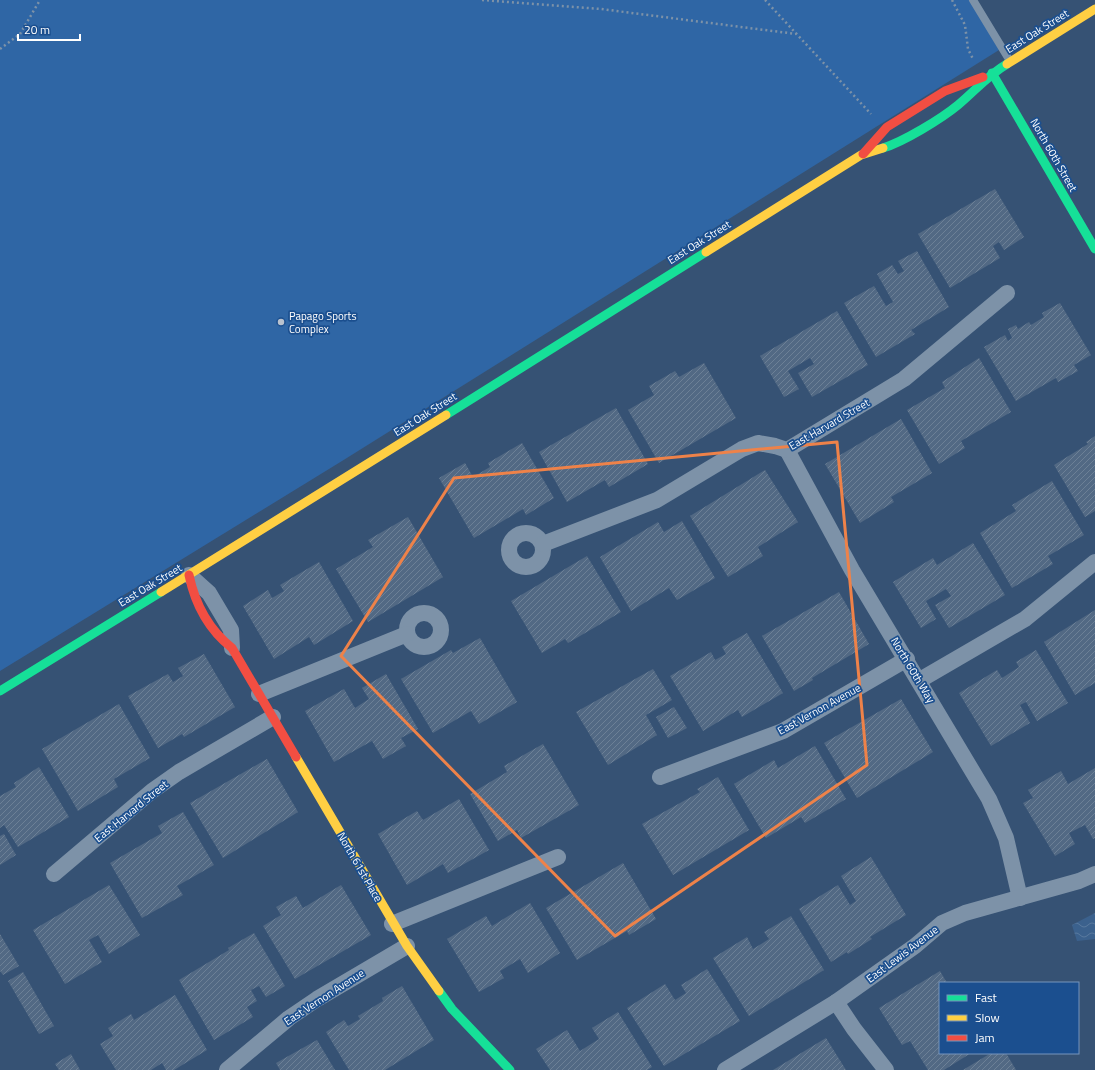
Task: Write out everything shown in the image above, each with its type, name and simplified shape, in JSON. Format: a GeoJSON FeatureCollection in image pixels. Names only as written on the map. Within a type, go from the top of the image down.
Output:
{"type":"FeatureCollection","features":[{"type":"Feature","properties":{"kind":"street","name":"East Oak Street"},"geometry":{"type":"LineString","coordinates":[[861,155],[887,127],[945,91],[992,73],[1095,9]]}},
{"type":"Feature","properties":{"kind":"street","name":"East Oak Street"},"geometry":{"type":"LineString","coordinates":[[0,691],[189,576],[861,155],[896,144],[957,106],[992,73]]}},
{"type":"Feature","properties":{"kind":"street","name":"North 60th Street"},"geometry":{"type":"LineString","coordinates":[[992,73],[1095,249]]}},
{"type":"Feature","properties":{"kind":"street","name":"East Harvard Street"},"geometry":{"type":"LineString","coordinates":[[543,544],[657,500],[742,449],[758,443],[787,450],[899,382],[1007,293]]}},
{"type":"Feature","properties":{"kind":"street","name":"North 60th Way"},"geometry":{"type":"LineString","coordinates":[[787,450],[852,570],[920,680],[990,799],[1006,838],[1020,898]]}},
{"type":"Feature","properties":{"kind":"street"},"geometry":{"type":"LineString","coordinates":[[920,680],[1025,619],[1095,562]]}},
{"type":"Feature","properties":{"kind":"street","name":"North 61st Place"},"geometry":{"type":"LineString","coordinates":[[189,576],[209,593],[231,630],[232,648],[392,924],[452,1009],[510,1070]]}},
{"type":"Feature","properties":{"kind":"street"},"geometry":{"type":"LineString","coordinates":[[259,694],[406,634]]}},
{"type":"Feature","properties":{"kind":"street","name":"East Vernon Avenue"},"geometry":{"type":"LineString","coordinates":[[660,777],[783,731],[906,659]]}},
{"type":"Feature","properties":{"kind":"street","name":"East Harvard Street"},"geometry":{"type":"LineString","coordinates":[[54,874],[152,791],[180,772],[273,717]]}},
{"type":"Feature","properties":{"kind":"street"},"geometry":{"type":"LineString","coordinates":[[392,924],[558,857]]}},
{"type":"Feature","properties":{"kind":"street","name":"East Lewis Avenue"},"geometry":{"type":"LineString","coordinates":[[725,1070],[836,1002],[915,946],[942,923],[965,913],[1079,881],[1095,874]]}},
{"type":"Feature","properties":{"kind":"street","name":"East Vernon Avenue"},"geometry":{"type":"LineString","coordinates":[[227,1070],[288,1018],[316,999],[407,946]]}},
{"type":"Feature","properties":{"kind":"street"},"geometry":{"type":"LineString","coordinates":[[836,1002],[854,1029],[886,1070]]}},
{"type":"Feature","properties":{"kind":"lane"},"geometry":{"type":"LineString","coordinates":[[973,0],[1010,62]]}},
{"type":"Feature","properties":{"kind":"path"},"geometry":{"type":"LineString","coordinates":[[0,49],[20,34],[40,0]]}},
{"type":"Feature","properties":{"kind":"path"},"geometry":{"type":"LineString","coordinates":[[482,0],[601,9],[796,34]]}},
{"type":"Feature","properties":{"kind":"path"},"geometry":{"type":"LineString","coordinates":[[765,0],[874,117],[887,127]]}},
{"type":"Feature","properties":{"kind":"path"},"geometry":{"type":"LineString","coordinates":[[952,0],[965,25],[968,49],[975,62],[992,73]]}},
{"type":"Feature","properties":{"kind":"highlighted area"},"geometry":{"type":"Polygon","coordinates":[[[837,442],[867,765],[615,936],[341,656],[454,478],[837,442]]]}},
{"type":"Feature","properties":{"kind":"shaded area","name":"Papago Sports Complex"},"geometry":{"type":"Polygon","coordinates":[[[0,0],[970,0],[999,50],[342,461],[0,671],[0,0]]]}},
{"type":"Feature","properties":{"kind":"water"},"geometry":{"type":"Polygon","coordinates":[[[1095,913],[1095,939],[1077,941],[1072,925],[1095,913]]]}},
{"type":"Feature","properties":{"kind":"building"},"geometry":{"type":"Polygon","coordinates":[[[995,189],[1024,237],[1004,250],[999,242],[993,246],[1000,258],[950,288],[918,234],[995,189]]]}},
{"type":"Feature","properties":{"kind":"building"},"geometry":{"type":"Polygon","coordinates":[[[917,251],[949,307],[911,330],[915,334],[876,357],[844,303],[874,286],[886,306],[893,302],[877,274],[892,265],[898,274],[904,271],[898,261],[917,251]]]}},
{"type":"Feature","properties":{"kind":"building"},"geometry":{"type":"Polygon","coordinates":[[[1060,303],[1091,355],[1074,365],[1078,371],[1058,382],[1056,378],[1016,401],[984,347],[1005,335],[1008,341],[1012,338],[1008,329],[1016,325],[1018,329],[1029,322],[1031,325],[1044,317],[1042,313],[1060,303]]]}},
{"type":"Feature","properties":{"kind":"building"},"geometry":{"type":"Polygon","coordinates":[[[837,311],[868,365],[812,397],[798,373],[814,364],[810,358],[788,371],[799,389],[784,397],[760,356],[837,311]]]}},
{"type":"Feature","properties":{"kind":"building"},"geometry":{"type":"Polygon","coordinates":[[[979,358],[1011,412],[961,441],[965,448],[939,464],[907,410],[945,388],[942,382],[979,358]]]}},
{"type":"Feature","properties":{"kind":"building"},"geometry":{"type":"Polygon","coordinates":[[[704,363],[736,418],[659,463],[628,410],[654,395],[649,386],[675,371],[679,377],[704,363]]]}},
{"type":"Feature","properties":{"kind":"building"},"geometry":{"type":"Polygon","coordinates":[[[616,408],[648,464],[609,487],[605,480],[567,502],[539,452],[616,408]]]}},
{"type":"Feature","properties":{"kind":"building"},"geometry":{"type":"Polygon","coordinates":[[[901,419],[932,473],[891,497],[894,502],[860,523],[825,464],[901,419]]]}},
{"type":"Feature","properties":{"kind":"building"},"geometry":{"type":"Polygon","coordinates":[[[1095,436],[1095,511],[1085,517],[1054,465],[1088,444],[1086,442],[1095,436]]]}},
{"type":"Feature","properties":{"kind":"building"},"geometry":{"type":"Polygon","coordinates":[[[522,443],[554,498],[526,515],[523,509],[474,538],[439,478],[465,463],[473,477],[490,467],[488,463],[522,443]]]}},
{"type":"Feature","properties":{"kind":"building"},"geometry":{"type":"Polygon","coordinates":[[[765,470],[798,522],[758,547],[763,556],[728,577],[690,516],[765,470]]]}},
{"type":"Feature","properties":{"kind":"building"},"geometry":{"type":"Polygon","coordinates":[[[1052,481],[1084,535],[1048,556],[1053,564],[1012,588],[980,533],[1016,511],[1012,505],[1052,481]]]}},
{"type":"Feature","properties":{"kind":"building"},"geometry":{"type":"Polygon","coordinates":[[[408,517],[443,577],[368,622],[336,569],[373,547],[368,540],[408,517]]]}},
{"type":"Feature","properties":{"kind":"building"},"geometry":{"type":"Polygon","coordinates":[[[682,521],[715,578],[677,600],[669,588],[631,611],[600,557],[658,522],[664,532],[682,521]]]}},
{"type":"Feature","properties":{"kind":"building"},"geometry":{"type":"Polygon","coordinates":[[[973,543],[1005,595],[949,628],[935,605],[951,596],[946,589],[926,601],[936,619],[921,628],[893,582],[933,558],[937,565],[973,543]]]}},
{"type":"Feature","properties":{"kind":"building"},"geometry":{"type":"Polygon","coordinates":[[[587,556],[621,612],[568,643],[565,639],[542,653],[511,601],[587,556]]]}},
{"type":"Feature","properties":{"kind":"building"},"geometry":{"type":"Polygon","coordinates":[[[319,562],[353,621],[314,645],[309,637],[274,659],[243,606],[268,590],[272,598],[284,591],[280,585],[319,562]]]}},
{"type":"Feature","properties":{"kind":"building"},"geometry":{"type":"Polygon","coordinates":[[[839,592],[869,644],[812,678],[813,680],[794,691],[762,636],[839,592]]]}},
{"type":"Feature","properties":{"kind":"building"},"geometry":{"type":"Polygon","coordinates":[[[1095,610],[1095,683],[1075,695],[1044,642],[1095,610]]]}},
{"type":"Feature","properties":{"kind":"building"},"geometry":{"type":"Polygon","coordinates":[[[747,633],[783,693],[742,717],[738,710],[703,731],[670,676],[711,652],[715,660],[726,654],[722,647],[747,633]]]}},
{"type":"Feature","properties":{"kind":"building"},"geometry":{"type":"Polygon","coordinates":[[[480,638],[517,702],[479,724],[471,711],[433,733],[401,679],[451,650],[453,653],[480,638]]]}},
{"type":"Feature","properties":{"kind":"building"},"geometry":{"type":"Polygon","coordinates":[[[1036,650],[1068,703],[1037,721],[1026,702],[1020,705],[1030,723],[991,746],[959,693],[997,670],[1002,678],[1019,667],[1016,662],[1036,650]]]}},
{"type":"Feature","properties":{"kind":"building"},"geometry":{"type":"Polygon","coordinates":[[[204,654],[235,707],[184,737],[182,734],[158,748],[128,696],[168,674],[173,682],[183,676],[178,668],[204,654]]]}},
{"type":"Feature","properties":{"kind":"building"},"geometry":{"type":"Polygon","coordinates":[[[653,669],[672,700],[646,715],[657,735],[608,765],[576,712],[653,669]]]}},
{"type":"Feature","properties":{"kind":"building"},"geometry":{"type":"Polygon","coordinates":[[[386,674],[418,729],[401,738],[406,746],[383,759],[372,741],[334,762],[305,711],[344,689],[355,708],[369,699],[362,688],[386,674]]]}},
{"type":"Feature","properties":{"kind":"building"},"geometry":{"type":"Polygon","coordinates":[[[901,699],[933,752],[857,798],[824,743],[901,699]]]}},
{"type":"Feature","properties":{"kind":"building"},"geometry":{"type":"Polygon","coordinates":[[[119,704],[150,758],[114,779],[118,787],[78,811],[42,749],[119,704]]]}},
{"type":"Feature","properties":{"kind":"building"},"geometry":{"type":"Polygon","coordinates":[[[674,707],[687,728],[668,738],[656,717],[674,707]]]}},
{"type":"Feature","properties":{"kind":"building"},"geometry":{"type":"Polygon","coordinates":[[[543,744],[579,805],[521,838],[517,830],[498,841],[470,794],[507,772],[504,766],[543,744]]]}},
{"type":"Feature","properties":{"kind":"building"},"geometry":{"type":"Polygon","coordinates":[[[815,746],[846,799],[805,823],[801,817],[766,838],[734,784],[774,760],[778,768],[815,746]]]}},
{"type":"Feature","properties":{"kind":"building"},"geometry":{"type":"Polygon","coordinates":[[[267,759],[298,812],[223,858],[190,803],[267,759]]]}},
{"type":"Feature","properties":{"kind":"building"},"geometry":{"type":"Polygon","coordinates":[[[39,767],[69,817],[18,847],[4,825],[0,828],[0,796],[16,787],[14,783],[39,767]]]}},
{"type":"Feature","properties":{"kind":"building"},"geometry":{"type":"Polygon","coordinates":[[[1095,768],[1095,838],[1093,839],[1085,825],[1069,833],[1075,844],[1055,856],[1023,803],[1033,798],[1028,790],[1061,771],[1068,784],[1095,768]]]}},
{"type":"Feature","properties":{"kind":"building"},"geometry":{"type":"Polygon","coordinates":[[[718,777],[749,830],[673,875],[642,824],[700,792],[697,789],[718,777]]]}},
{"type":"Feature","properties":{"kind":"building"},"geometry":{"type":"Polygon","coordinates":[[[459,799],[489,850],[448,873],[443,864],[407,885],[378,834],[417,811],[423,820],[459,799]]]}},
{"type":"Feature","properties":{"kind":"building"},"geometry":{"type":"Polygon","coordinates":[[[183,812],[214,865],[177,886],[183,895],[142,918],[110,863],[162,833],[158,826],[183,812]]]}},
{"type":"Feature","properties":{"kind":"building"},"geometry":{"type":"Polygon","coordinates":[[[4,834],[16,855],[0,865],[0,836],[4,834]]]}},
{"type":"Feature","properties":{"kind":"building"},"geometry":{"type":"Polygon","coordinates":[[[871,857],[906,915],[870,937],[872,939],[848,954],[847,952],[831,962],[799,909],[838,885],[850,905],[856,901],[841,876],[871,857]]]}},
{"type":"Feature","properties":{"kind":"building"},"geometry":{"type":"Polygon","coordinates":[[[623,863],[656,919],[629,935],[627,931],[577,960],[546,908],[623,863]]]}},
{"type":"Feature","properties":{"kind":"building"},"geometry":{"type":"Polygon","coordinates":[[[109,885],[140,935],[109,954],[98,935],[89,940],[102,962],[65,984],[33,930],[109,885]]]}},
{"type":"Feature","properties":{"kind":"building"},"geometry":{"type":"Polygon","coordinates":[[[341,885],[371,935],[295,979],[263,926],[281,915],[276,907],[296,896],[303,908],[341,885]]]}},
{"type":"Feature","properties":{"kind":"building"},"geometry":{"type":"Polygon","coordinates":[[[530,903],[560,953],[528,973],[520,959],[500,971],[504,978],[479,992],[447,939],[486,916],[492,926],[530,903]]]}},
{"type":"Feature","properties":{"kind":"building"},"geometry":{"type":"Polygon","coordinates":[[[791,916],[824,970],[749,1016],[713,958],[747,937],[753,949],[769,939],[764,932],[791,916]]]}},
{"type":"Feature","properties":{"kind":"building"},"geometry":{"type":"Polygon","coordinates":[[[254,933],[285,986],[266,997],[259,986],[251,990],[257,1001],[247,1007],[253,1017],[214,1040],[179,980],[254,933]]]}},
{"type":"Feature","properties":{"kind":"building"},"geometry":{"type":"Polygon","coordinates":[[[0,934],[19,966],[3,975],[0,971],[0,934]]]}},
{"type":"Feature","properties":{"kind":"building"},"geometry":{"type":"Polygon","coordinates":[[[707,969],[740,1021],[664,1066],[627,1008],[665,984],[675,1000],[686,993],[681,985],[707,969]]]}},
{"type":"Feature","properties":{"kind":"building"},"geometry":{"type":"Polygon","coordinates":[[[940,971],[946,982],[939,982],[939,1054],[969,1054],[944,1070],[928,1070],[910,1041],[902,1045],[879,1008],[940,971]]]}},
{"type":"Feature","properties":{"kind":"building"},"geometry":{"type":"Polygon","coordinates":[[[23,972],[54,1026],[39,1034],[8,981],[23,972]]]}},
{"type":"Feature","properties":{"kind":"building"},"geometry":{"type":"Polygon","coordinates":[[[402,986],[434,1040],[385,1070],[349,1070],[326,1032],[344,1020],[348,1026],[360,1019],[358,1016],[383,1001],[382,998],[402,986]]]}},
{"type":"Feature","properties":{"kind":"building"},"geometry":{"type":"Polygon","coordinates":[[[175,995],[207,1050],[174,1070],[166,1070],[162,1063],[151,1070],[116,1070],[100,1044],[113,1036],[108,1028],[131,1014],[134,1020],[175,995]]]}},
{"type":"Feature","properties":{"kind":"building"},"geometry":{"type":"Polygon","coordinates":[[[618,1012],[652,1067],[647,1070],[550,1070],[536,1049],[567,1030],[580,1051],[599,1039],[592,1028],[618,1012]]]}},
{"type":"Feature","properties":{"kind":"building"},"geometry":{"type":"Polygon","coordinates":[[[826,1038],[846,1070],[773,1070],[826,1038]]]}},
{"type":"Feature","properties":{"kind":"building"},"geometry":{"type":"Polygon","coordinates":[[[317,1040],[335,1070],[280,1070],[276,1063],[317,1040]]]}},
{"type":"Feature","properties":{"kind":"building"},"geometry":{"type":"Polygon","coordinates":[[[71,1054],[80,1070],[59,1070],[55,1064],[71,1054]]]}},
{"type":"Feature","properties":{"kind":"building"},"geometry":{"type":"Polygon","coordinates":[[[989,1054],[1007,1054],[1016,1070],[963,1070],[989,1054]]]}},
{"type":"Feature","properties":{"kind":"traffic: fast"},"geometry":{"type":"LineString","coordinates":[[883,148],[922,130],[942,117],[994,73],[1007,64]]}},
{"type":"Feature","properties":{"kind":"traffic: fast"},"geometry":{"type":"LineString","coordinates":[[992,73],[1095,249]]}},
{"type":"Feature","properties":{"kind":"traffic: fast"},"geometry":{"type":"LineString","coordinates":[[446,415],[706,252]]}},
{"type":"Feature","properties":{"kind":"traffic: fast"},"geometry":{"type":"LineString","coordinates":[[0,691],[161,592]]}},
{"type":"Feature","properties":{"kind":"traffic: fast"},"geometry":{"type":"LineString","coordinates":[[439,991],[452,1009],[510,1070]]}},
{"type":"Feature","properties":{"kind":"traffic: slow"},"geometry":{"type":"LineString","coordinates":[[1007,64],[1095,9]]}},
{"type":"Feature","properties":{"kind":"traffic: slow"},"geometry":{"type":"LineString","coordinates":[[706,252],[861,155],[883,148]]}},
{"type":"Feature","properties":{"kind":"traffic: slow"},"geometry":{"type":"LineString","coordinates":[[161,592],[446,415]]}},
{"type":"Feature","properties":{"kind":"traffic: slow"},"geometry":{"type":"LineString","coordinates":[[296,757],[407,946],[439,991]]}},
{"type":"Feature","properties":{"kind":"traffic: jam"},"geometry":{"type":"LineString","coordinates":[[863,154],[887,127],[945,91],[983,77]]}},
{"type":"Feature","properties":{"kind":"traffic: jam"},"geometry":{"type":"LineString","coordinates":[[189,575],[199,606],[209,624],[232,648],[296,757]]}},
{"type":"Feature","properties":{"kind":"place","name":"Papago Sports Complex"},"geometry":{"type":"Point","coordinates":[281,322]}}]}
